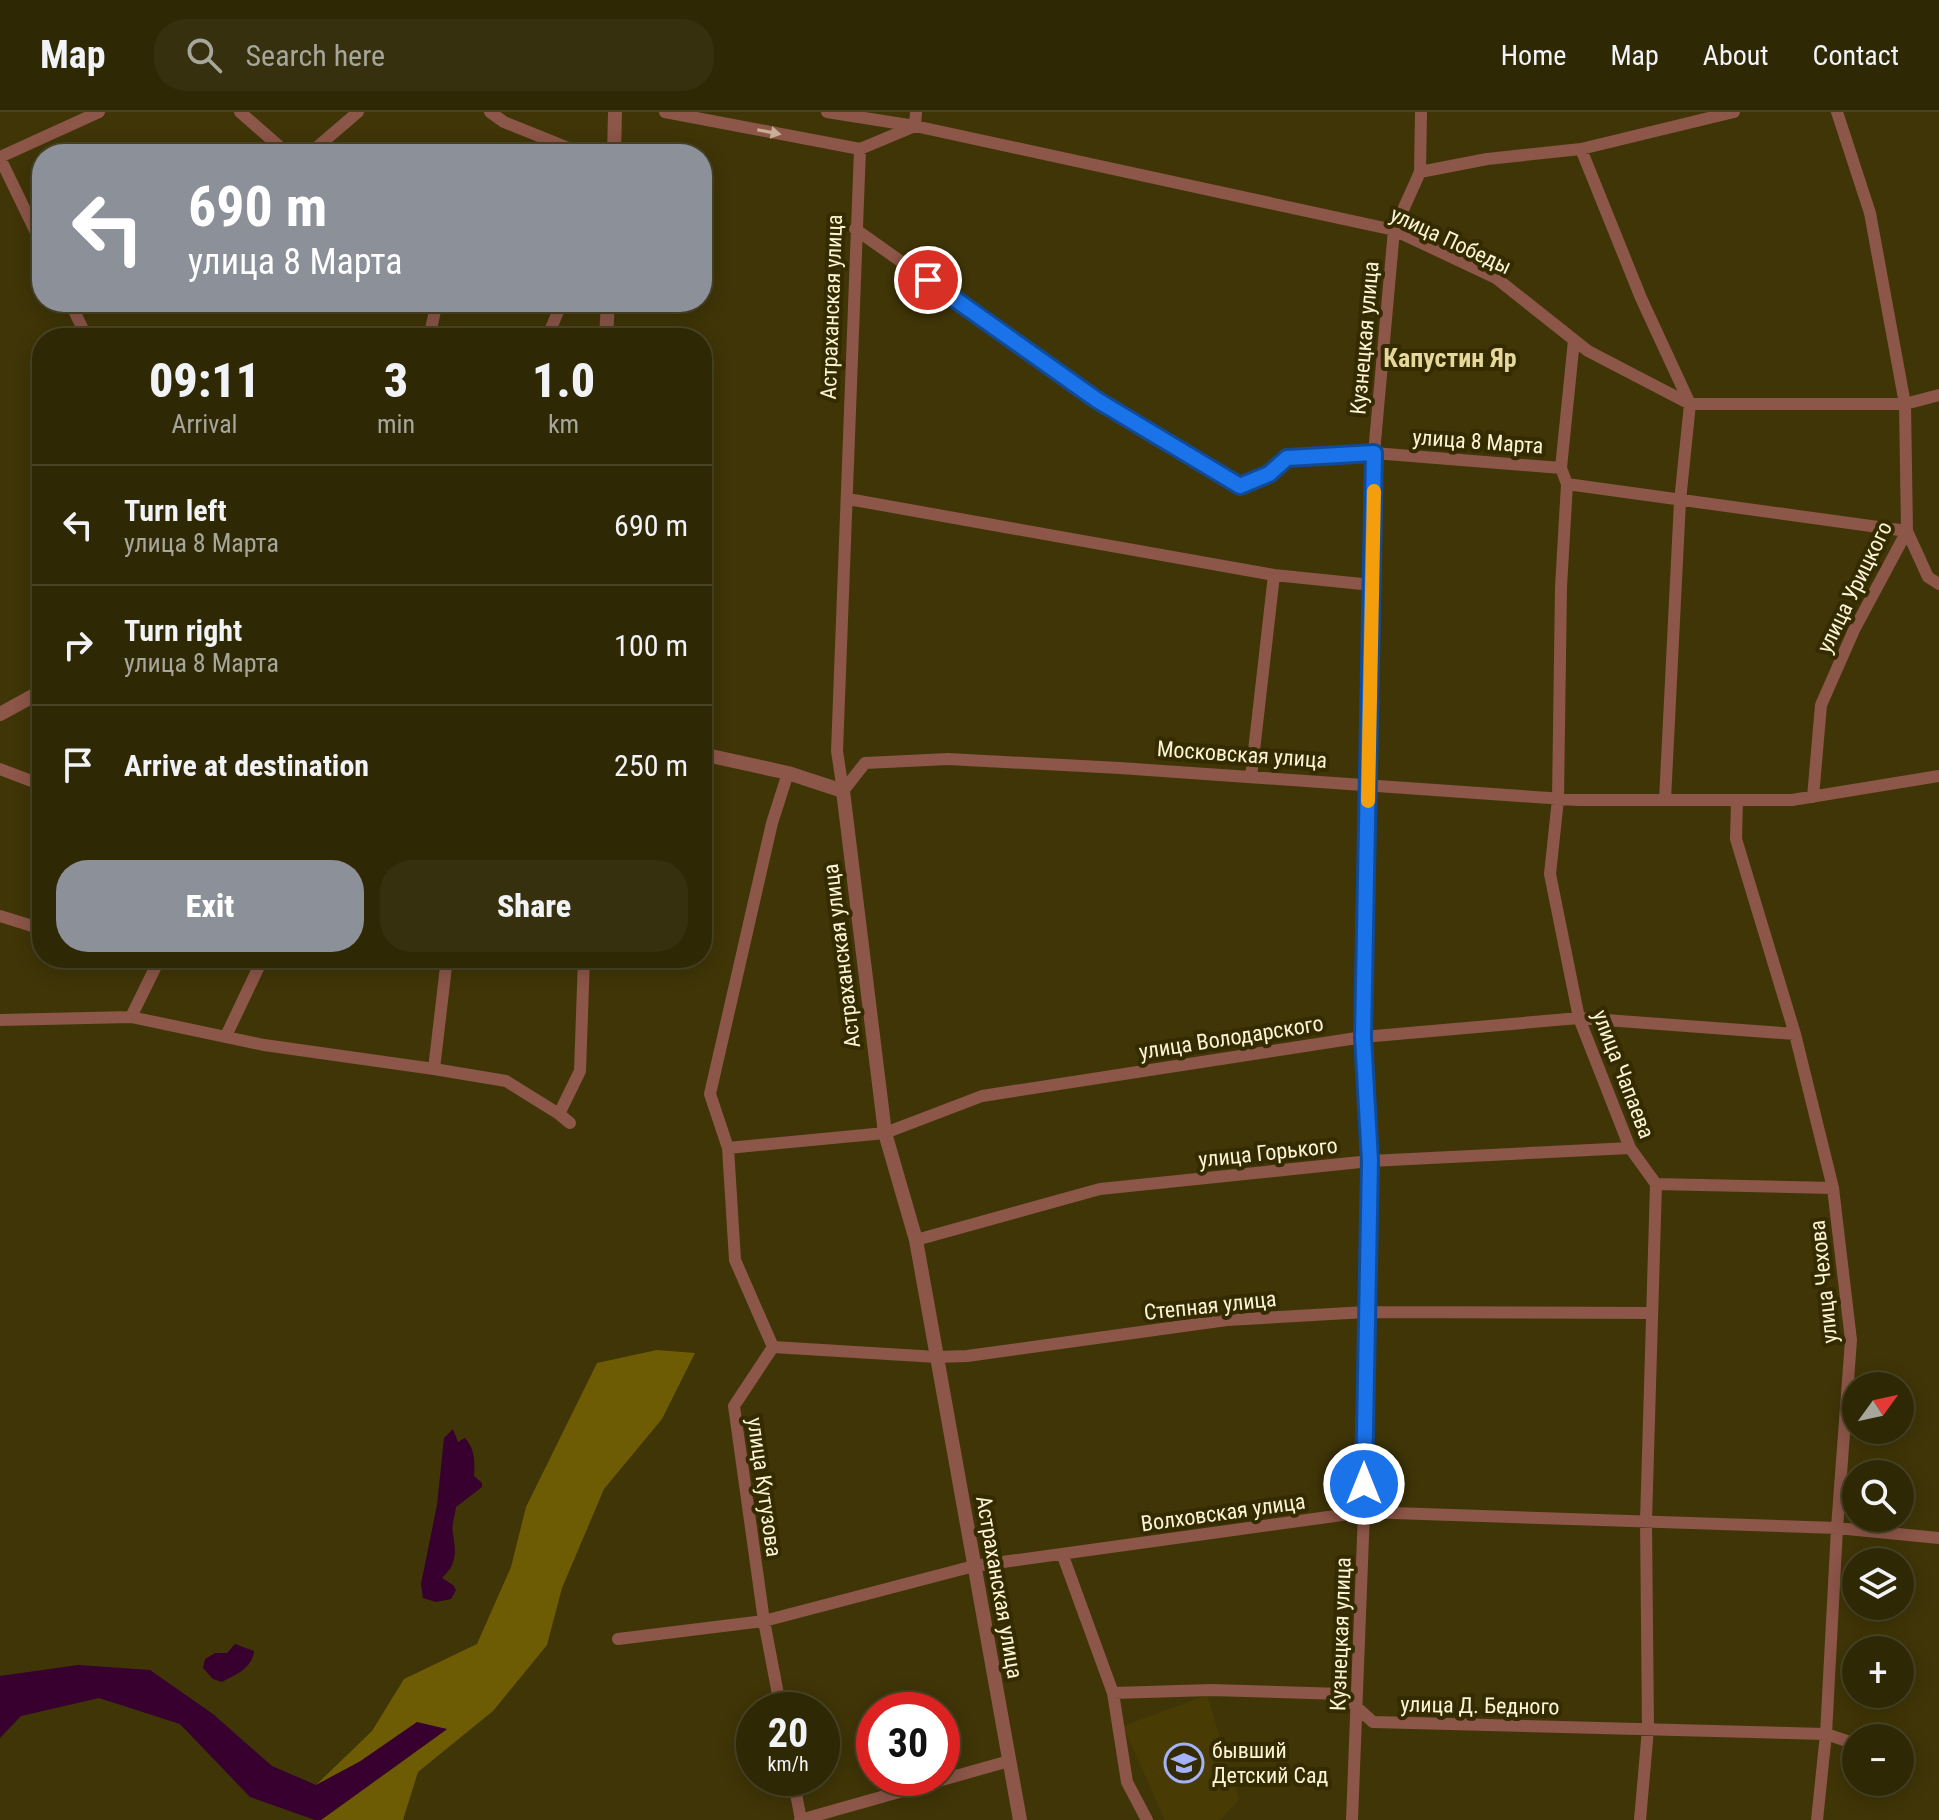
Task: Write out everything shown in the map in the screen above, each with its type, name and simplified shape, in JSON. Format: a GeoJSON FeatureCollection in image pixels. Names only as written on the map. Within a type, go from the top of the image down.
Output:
{"type":"FeatureCollection","features":[{"type":"Feature","properties":{"kind":"street"},"geometry":{"type":"LineString","coordinates":[[32,224],[0,157],[99,112]]}},
{"type":"Feature","properties":{"kind":"street"},"geometry":{"type":"LineString","coordinates":[[240,112],[277,144]]}},
{"type":"Feature","properties":{"kind":"street"},"geometry":{"type":"LineString","coordinates":[[321,144],[358,112]]}},
{"type":"Feature","properties":{"kind":"street"},"geometry":{"type":"LineString","coordinates":[[490,112],[504,122],[559,144]]}},
{"type":"Feature","properties":{"kind":"street"},"geometry":{"type":"LineString","coordinates":[[614,144],[615,112]]}},
{"type":"Feature","properties":{"kind":"street"},"geometry":{"type":"LineString","coordinates":[[665,112],[860,149],[915,126],[916,112]]}},
{"type":"Feature","properties":{"kind":"street","name":"улица Победы"},"geometry":{"type":"LineString","coordinates":[[827,112],[915,126],[1394,230],[1496,278],[1588,351],[1690,404],[1905,404],[1939,395]]}},
{"type":"Feature","properties":{"kind":"street","name":"Кузнецкая улица"},"geometry":{"type":"LineString","coordinates":[[1352,1820],[1364,1512],[1370,1161],[1363,1037],[1374,453],[1394,230],[1420,172],[1421,112]]}},
{"type":"Feature","properties":{"kind":"street"},"geometry":{"type":"LineString","coordinates":[[1420,172],[1487,159],[1581,149],[1734,112]]}},
{"type":"Feature","properties":{"kind":"street","name":"улица Урицкого"},"geometry":{"type":"LineString","coordinates":[[1813,797],[1821,705],[1854,630],[1907,531],[1905,404],[1870,213],[1837,112]]}},
{"type":"Feature","properties":{"kind":"street","name":"Астраханская улица"},"geometry":{"type":"LineString","coordinates":[[860,149],[837,751],[885,1133],[916,1240],[1020,1820]]}},
{"type":"Feature","properties":{"kind":"street"},"geometry":{"type":"LineString","coordinates":[[1581,149],[1641,298],[1690,404],[1680,501],[1665,800]]}},
{"type":"Feature","properties":{"kind":"street","name":"улица 8 Марта"},"geometry":{"type":"LineString","coordinates":[[855,229],[1097,400],[1240,486],[1269,474],[1287,458],[1374,453],[1561,468]]}},
{"type":"Feature","properties":{"kind":"street","name":"улица Чапаева"},"geometry":{"type":"LineString","coordinates":[[1574,340],[1561,468],[1567,484],[1561,587],[1558,799],[1550,874],[1579,1018],[1630,1148],[1656,1184]]}},
{"type":"Feature","properties":{"kind":"street"},"geometry":{"type":"LineString","coordinates":[[1567,484],[1907,531],[1928,577],[1939,584]]}},
{"type":"Feature","properties":{"kind":"street"},"geometry":{"type":"LineString","coordinates":[[848,499],[1274,575],[1372,585]]}},
{"type":"Feature","properties":{"kind":"street"},"geometry":{"type":"LineString","coordinates":[[1251,777],[1274,575]]}},
{"type":"Feature","properties":{"kind":"street"},"geometry":{"type":"LineString","coordinates":[[0,714],[32,696]]}},
{"type":"Feature","properties":{"kind":"street"},"geometry":{"type":"LineString","coordinates":[[712,756],[788,773],[843,791]]}},
{"type":"Feature","properties":{"kind":"street","name":"Московская улица"},"geometry":{"type":"LineString","coordinates":[[843,791],[865,763],[948,759],[1558,799],[1792,800],[1939,776]]}},
{"type":"Feature","properties":{"kind":"street"},"geometry":{"type":"LineString","coordinates":[[0,769],[32,781]]}},
{"type":"Feature","properties":{"kind":"street"},"geometry":{"type":"LineString","coordinates":[[773,1347],[735,1260],[728,1148],[710,1094],[772,823],[788,773]]}},
{"type":"Feature","properties":{"kind":"street","name":"улица Чехова"},"geometry":{"type":"LineString","coordinates":[[1737,800],[1736,839],[1795,1034],[1833,1188],[1851,1340],[1826,1734],[1817,1820]]}},
{"type":"Feature","properties":{"kind":"street"},"geometry":{"type":"LineString","coordinates":[[0,916],[32,926]]}},
{"type":"Feature","properties":{"kind":"street"},"geometry":{"type":"LineString","coordinates":[[131,1017],[155,968]]}},
{"type":"Feature","properties":{"kind":"street"},"geometry":{"type":"LineString","coordinates":[[226,1036],[258,968]]}},
{"type":"Feature","properties":{"kind":"street"},"geometry":{"type":"LineString","coordinates":[[434,1069],[446,968]]}},
{"type":"Feature","properties":{"kind":"street"},"geometry":{"type":"LineString","coordinates":[[559,1114],[580,1071],[584,968]]}},
{"type":"Feature","properties":{"kind":"street"},"geometry":{"type":"LineString","coordinates":[[0,1020],[131,1017],[264,1045],[506,1081],[570,1123]]}},
{"type":"Feature","properties":{"kind":"street","name":"улица Володарского"},"geometry":{"type":"LineString","coordinates":[[728,1148],[885,1133],[982,1096],[1363,1037],[1579,1018],[1795,1034]]}},
{"type":"Feature","properties":{"kind":"street","name":"улица Горького"},"geometry":{"type":"LineString","coordinates":[[916,1240],[1100,1189],[1370,1161],[1630,1148]]}},
{"type":"Feature","properties":{"kind":"street"},"geometry":{"type":"LineString","coordinates":[[1640,1820],[1648,1729],[1646,1521],[1656,1184],[1833,1188]]}},
{"type":"Feature","properties":{"kind":"street","name":"Степная улица"},"geometry":{"type":"LineString","coordinates":[[773,1347],[967,1356],[1227,1320],[1366,1312],[1652,1313]]}},
{"type":"Feature","properties":{"kind":"street","name":"улица Кутузова"},"geometry":{"type":"LineString","coordinates":[[773,1347],[734,1406],[764,1621],[778,1692]]}},
{"type":"Feature","properties":{"kind":"street","name":"Волховская улица"},"geometry":{"type":"LineString","coordinates":[[618,1639],[764,1621],[974,1566],[1364,1512],[1837,1528],[1939,1538]]}},
{"type":"Feature","properties":{"kind":"street"},"geometry":{"type":"LineString","coordinates":[[1063,1556],[1113,1693],[1127,1782],[1147,1820]]}},
{"type":"Feature","properties":{"kind":"street","name":"улица Д. Бедного"},"geometry":{"type":"LineString","coordinates":[[1113,1693],[1211,1690],[1342,1694],[1373,1722],[1826,1734],[1842,1739]]}},
{"type":"Feature","properties":{"kind":"street"},"geometry":{"type":"LineString","coordinates":[[796,1796],[800,1820],[1009,1761]]}},
{"type":"Feature","properties":{"kind":"shaded area"},"geometry":{"type":"Polygon","coordinates":[[[657,1350],[695,1353],[662,1419],[604,1489],[562,1588],[547,1645],[493,1711],[418,1772],[403,1820],[321,1820],[446,1730],[359,1762],[316,1785],[372,1731],[404,1679],[477,1644],[511,1567],[526,1507],[597,1363],[657,1350]]]}},
{"type":"Feature","properties":{"kind":"shaded area"},"geometry":{"type":"Polygon","coordinates":[[[453,1429],[458,1442],[465,1438],[473,1451],[474,1476],[482,1487],[456,1507],[452,1528],[454,1558],[442,1578],[456,1590],[451,1599],[436,1602],[423,1598],[421,1584],[437,1505],[444,1438],[453,1429]]]}},
{"type":"Feature","properties":{"kind":"shaded area"},"geometry":{"type":"Polygon","coordinates":[[[235,1644],[254,1651],[250,1662],[222,1682],[213,1679],[203,1668],[205,1659],[215,1653],[227,1653],[235,1644]]]}},
{"type":"Feature","properties":{"kind":"shaded area"},"geometry":{"type":"Polygon","coordinates":[[[78,1665],[150,1670],[213,1714],[272,1766],[316,1785],[359,1762],[417,1722],[447,1729],[321,1820],[315,1820],[250,1797],[180,1724],[99,1698],[21,1716],[0,1738],[0,1676],[78,1665]]]}},
{"type":"Feature","properties":{"kind":"shaded area","name":"бывший Детский Сад"},"geometry":{"type":"Polygon","coordinates":[[[1207,1695],[1239,1799],[1220,1820],[1165,1820],[1123,1726],[1207,1695]]]}},
{"type":"Feature","properties":{"kind":"slow traffic"},"geometry":{"type":"LineString","coordinates":[[1368,801],[1374,491]]}},
{"type":"Feature","properties":{"kind":"place","name":"бывший Детский Сад"},"geometry":{"type":"Point","coordinates":[1184,1763]}},
{"type":"Feature","properties":{"kind":"district","name":"Капустин Яр"},"geometry":{"type":"Point","coordinates":[1450,358]}},
{"type":"Feature","properties":{"kind":"route"},"geometry":{"type":"LineString","coordinates":[[928,280],[1097,400],[1240,486],[1269,474],[1287,458],[1374,453],[1363,1037],[1370,1161],[1364,1484]]}}]}
